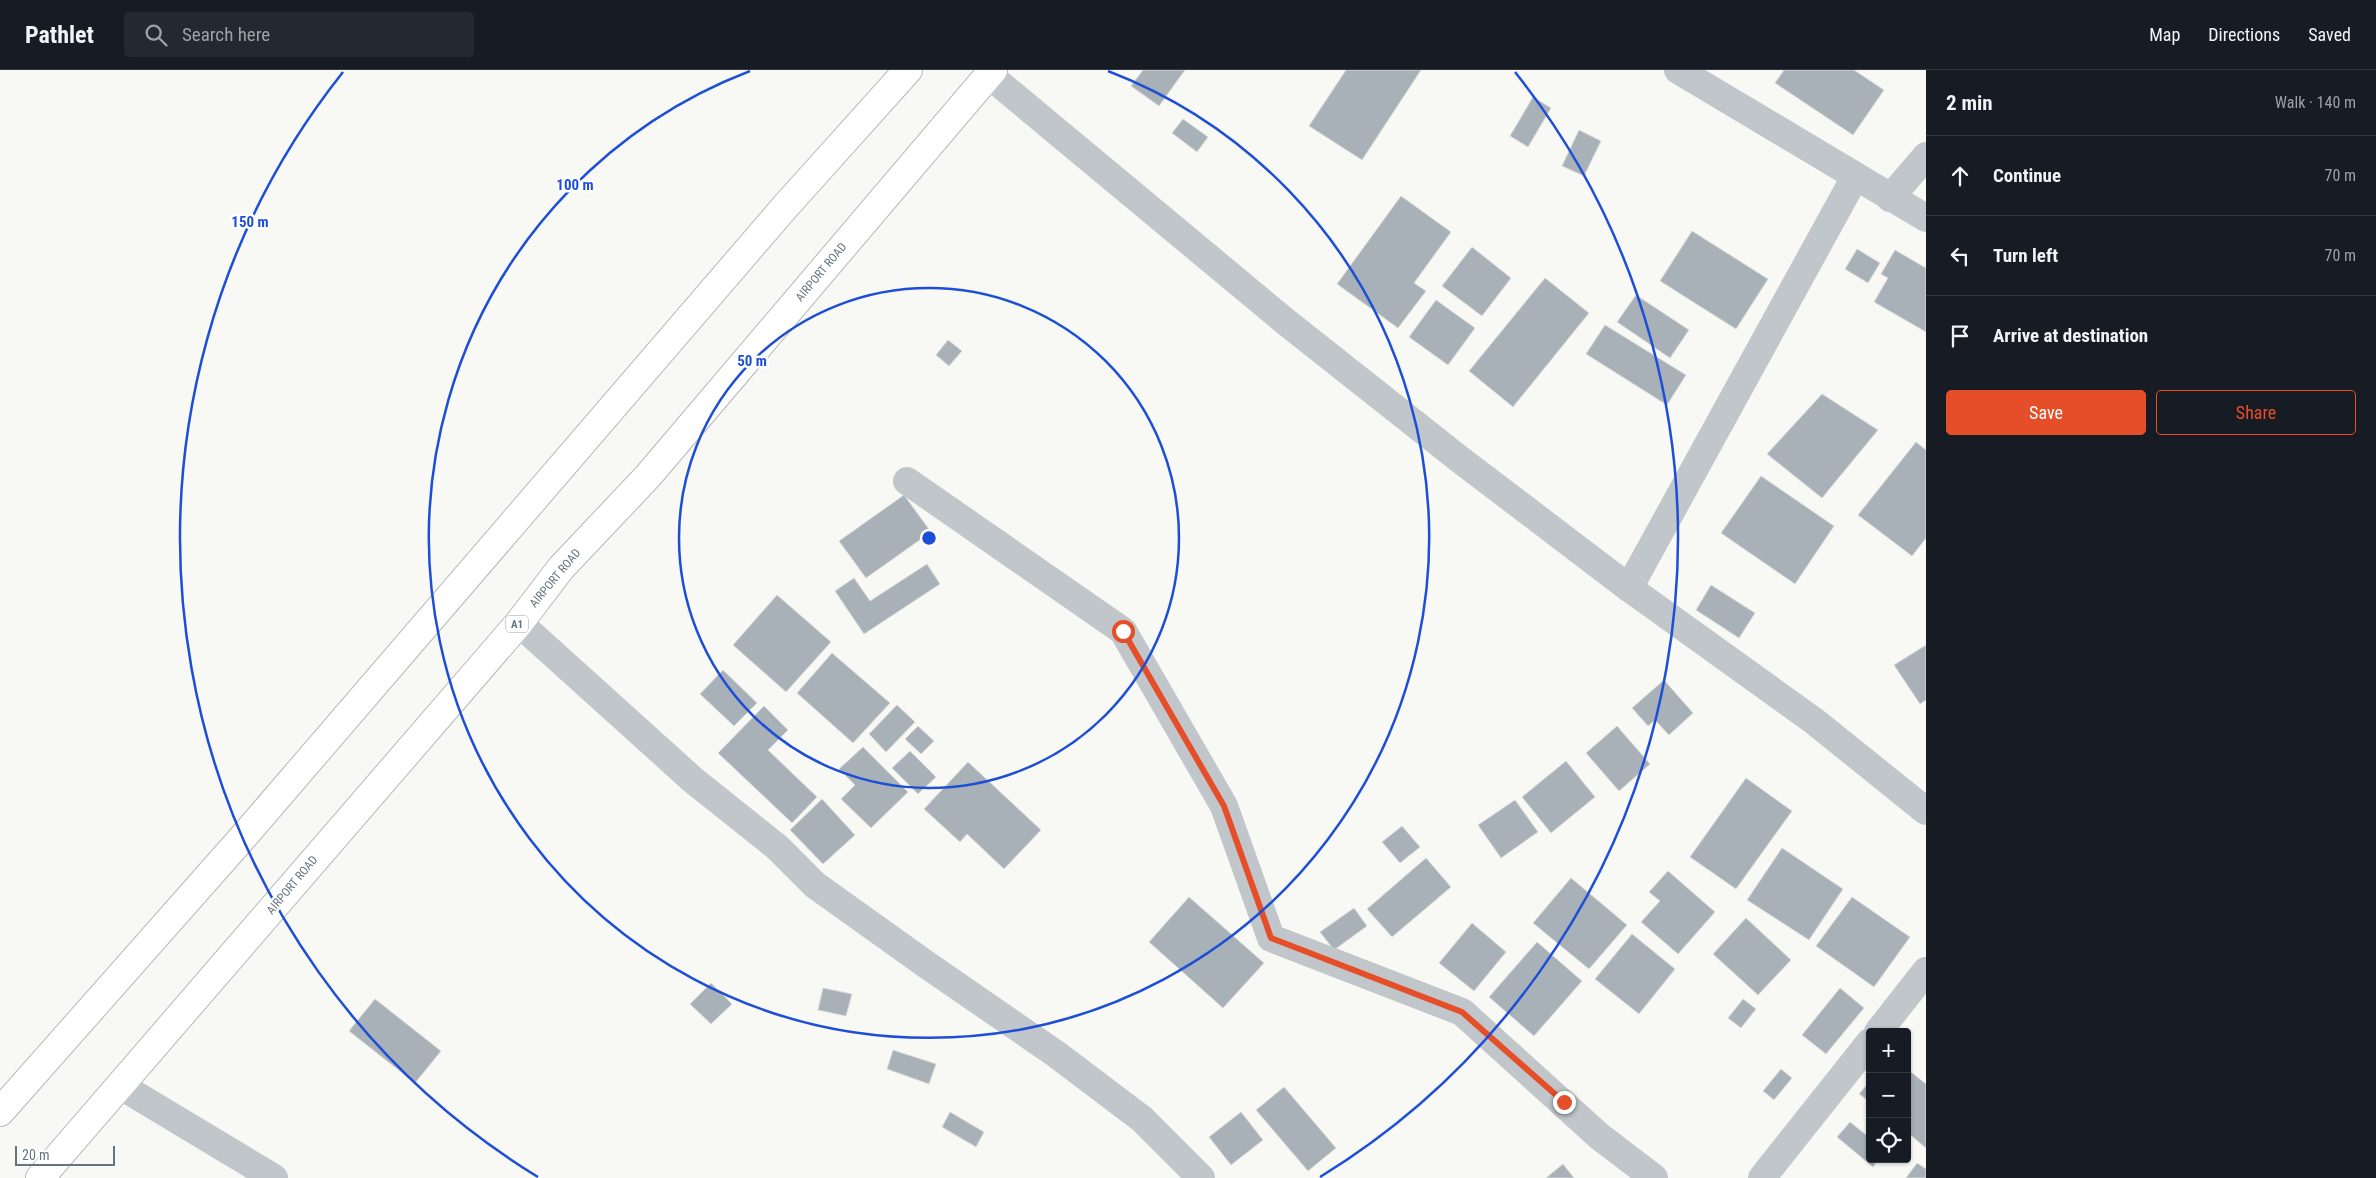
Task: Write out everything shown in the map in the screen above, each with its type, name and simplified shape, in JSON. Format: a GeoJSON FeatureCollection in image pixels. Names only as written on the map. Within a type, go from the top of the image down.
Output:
{"type":"FeatureCollection","features":[{"type":"Feature","properties":{"kind":"highway"},"geometry":{"type":"LineString","coordinates":[[0,1112],[257,821],[784,208],[908,70]]}},
{"type":"Feature","properties":{"kind":"highway","name":"AIRPORT ROAD"},"geometry":{"type":"LineString","coordinates":[[40,1178],[519,623],[561,568],[648,476],[991,73]]}},
{"type":"Feature","properties":{"kind":"street"},"geometry":{"type":"LineString","coordinates":[[1678,70],[1854,177],[1926,218]]}},
{"type":"Feature","properties":{"kind":"street"},"geometry":{"type":"LineString","coordinates":[[991,73],[1286,322],[1458,458],[1629,588],[1814,721],[1926,811]]}},
{"type":"Feature","properties":{"kind":"street"},"geometry":{"type":"LineString","coordinates":[[1890,198],[1926,156]]}},
{"type":"Feature","properties":{"kind":"street"},"geometry":{"type":"LineString","coordinates":[[1629,588],[1854,177]]}},
{"type":"Feature","properties":{"kind":"street"},"geometry":{"type":"LineString","coordinates":[[906,481],[1123,631],[1224,806],[1271,938],[1462,1012],[1599,1136],[1654,1178]]}},
{"type":"Feature","properties":{"kind":"street"},"geometry":{"type":"LineString","coordinates":[[519,623],[693,780],[777,847],[815,885],[1103,1089],[1142,1119],[1201,1178]]}},
{"type":"Feature","properties":{"kind":"street"},"geometry":{"type":"LineString","coordinates":[[1881,1028],[1926,971]]}},
{"type":"Feature","properties":{"kind":"street"},"geometry":{"type":"LineString","coordinates":[[1762,1178],[1866,1047]]}},
{"type":"Feature","properties":{"kind":"street"},"geometry":{"type":"LineString","coordinates":[[121,1086],[274,1178]]}},
{"type":"Feature","properties":{"kind":"building"},"geometry":{"type":"Polygon","coordinates":[[[1143,70],[1185,70],[1159,106],[1131,86],[1143,70]]]}},
{"type":"Feature","properties":{"kind":"building"},"geometry":{"type":"Polygon","coordinates":[[[1346,70],[1421,70],[1362,160],[1309,126],[1346,70]]]}},
{"type":"Feature","properties":{"kind":"building"},"geometry":{"type":"Polygon","coordinates":[[[1784,70],[1854,70],[1884,90],[1853,135],[1775,83],[1784,70]]]}},
{"type":"Feature","properties":{"kind":"building"},"geometry":{"type":"Polygon","coordinates":[[[1533,97],[1551,108],[1528,147],[1510,136],[1533,97]]]}},
{"type":"Feature","properties":{"kind":"building"},"geometry":{"type":"Polygon","coordinates":[[[1183,119],[1208,137],[1197,152],[1172,133],[1183,119]]]}},
{"type":"Feature","properties":{"kind":"building"},"geometry":{"type":"Polygon","coordinates":[[[1579,130],[1601,141],[1584,176],[1562,166],[1579,130]]]}},
{"type":"Feature","properties":{"kind":"building"},"geometry":{"type":"Polygon","coordinates":[[[1401,196],[1451,232],[1414,283],[1426,291],[1398,328],[1337,284],[1401,196]]]}},
{"type":"Feature","properties":{"kind":"building"},"geometry":{"type":"Polygon","coordinates":[[[1692,231],[1768,279],[1736,329],[1660,281],[1692,231]]]}},
{"type":"Feature","properties":{"kind":"building"},"geometry":{"type":"Polygon","coordinates":[[[1472,247],[1511,278],[1482,316],[1442,286],[1472,247]]]}},
{"type":"Feature","properties":{"kind":"building"},"geometry":{"type":"Polygon","coordinates":[[[1857,249],[1880,263],[1868,283],[1845,269],[1857,249]]]}},
{"type":"Feature","properties":{"kind":"building"},"geometry":{"type":"Polygon","coordinates":[[[1895,250],[1926,268],[1926,332],[1874,302],[1888,278],[1881,274],[1895,250]]]}},
{"type":"Feature","properties":{"kind":"building"},"geometry":{"type":"Polygon","coordinates":[[[1545,278],[1589,313],[1513,407],[1469,371],[1545,278]]]}},
{"type":"Feature","properties":{"kind":"building"},"geometry":{"type":"Polygon","coordinates":[[[1636,295],[1689,330],[1670,358],[1617,322],[1636,295]]]}},
{"type":"Feature","properties":{"kind":"building"},"geometry":{"type":"Polygon","coordinates":[[[1436,300],[1475,328],[1448,365],[1409,337],[1436,300]]]}},
{"type":"Feature","properties":{"kind":"building"},"geometry":{"type":"Polygon","coordinates":[[[1605,325],[1686,375],[1667,405],[1586,354],[1605,325]]]}},
{"type":"Feature","properties":{"kind":"building"},"geometry":{"type":"Polygon","coordinates":[[[948,340],[962,351],[949,366],[936,355],[948,340]]]}},
{"type":"Feature","properties":{"kind":"building"},"geometry":{"type":"Polygon","coordinates":[[[1822,394],[1878,430],[1822,498],[1767,454],[1822,394]]]}},
{"type":"Feature","properties":{"kind":"building"},"geometry":{"type":"Polygon","coordinates":[[[1916,442],[1926,450],[1926,538],[1912,556],[1858,515],[1916,442]]]}},
{"type":"Feature","properties":{"kind":"building"},"geometry":{"type":"Polygon","coordinates":[[[1761,476],[1834,526],[1795,584],[1721,533],[1761,476]]]}},
{"type":"Feature","properties":{"kind":"building"},"geometry":{"type":"Polygon","coordinates":[[[904,495],[931,532],[866,578],[839,541],[904,495]]]}},
{"type":"Feature","properties":{"kind":"building"},"geometry":{"type":"Polygon","coordinates":[[[927,564],[940,584],[864,634],[835,591],[854,578],[870,601],[927,564]]]}},
{"type":"Feature","properties":{"kind":"building"},"geometry":{"type":"Polygon","coordinates":[[[1711,585],[1755,613],[1739,638],[1696,610],[1711,585]]]}},
{"type":"Feature","properties":{"kind":"building"},"geometry":{"type":"Polygon","coordinates":[[[777,595],[831,642],[786,692],[733,645],[777,595]]]}},
{"type":"Feature","properties":{"kind":"building"},"geometry":{"type":"Polygon","coordinates":[[[1926,645],[1926,700],[1920,704],[1894,665],[1926,645]]]}},
{"type":"Feature","properties":{"kind":"building"},"geometry":{"type":"Polygon","coordinates":[[[832,653],[890,703],[853,743],[797,693],[832,653]]]}},
{"type":"Feature","properties":{"kind":"building"},"geometry":{"type":"Polygon","coordinates":[[[723,670],[757,703],[734,726],[700,694],[723,670]]]}},
{"type":"Feature","properties":{"kind":"building"},"geometry":{"type":"Polygon","coordinates":[[[1664,680],[1693,713],[1669,735],[1655,720],[1648,726],[1632,708],[1664,680]]]}},
{"type":"Feature","properties":{"kind":"building"},"geometry":{"type":"Polygon","coordinates":[[[897,705],[915,722],[886,752],[869,734],[897,705]]]}},
{"type":"Feature","properties":{"kind":"building"},"geometry":{"type":"Polygon","coordinates":[[[764,706],[788,730],[768,750],[817,797],[792,823],[718,753],[764,706]]]}},
{"type":"Feature","properties":{"kind":"building"},"geometry":{"type":"Polygon","coordinates":[[[918,726],[934,741],[921,754],[905,739],[918,726]]]}},
{"type":"Feature","properties":{"kind":"building"},"geometry":{"type":"Polygon","coordinates":[[[1617,726],[1650,764],[1619,791],[1586,753],[1617,726]]]}},
{"type":"Feature","properties":{"kind":"building"},"geometry":{"type":"Polygon","coordinates":[[[863,747],[908,792],[871,828],[841,799],[855,785],[839,769],[863,747]]]}},
{"type":"Feature","properties":{"kind":"building"},"geometry":{"type":"Polygon","coordinates":[[[910,751],[936,777],[918,794],[892,768],[910,751]]]}},
{"type":"Feature","properties":{"kind":"building"},"geometry":{"type":"Polygon","coordinates":[[[1566,761],[1595,797],[1551,833],[1522,797],[1566,761]]]}},
{"type":"Feature","properties":{"kind":"building"},"geometry":{"type":"Polygon","coordinates":[[[968,762],[1041,830],[1004,869],[967,834],[960,842],[924,809],[968,762]]]}},
{"type":"Feature","properties":{"kind":"building"},"geometry":{"type":"Polygon","coordinates":[[[1746,778],[1792,811],[1736,889],[1690,857],[1746,778]]]}},
{"type":"Feature","properties":{"kind":"building"},"geometry":{"type":"Polygon","coordinates":[[[822,799],[855,835],[823,864],[790,830],[822,799]]]}},
{"type":"Feature","properties":{"kind":"building"},"geometry":{"type":"Polygon","coordinates":[[[1515,800],[1538,832],[1501,858],[1478,825],[1515,800]]]}},
{"type":"Feature","properties":{"kind":"building"},"geometry":{"type":"Polygon","coordinates":[[[1402,826],[1420,847],[1400,863],[1382,842],[1402,826]]]}},
{"type":"Feature","properties":{"kind":"building"},"geometry":{"type":"Polygon","coordinates":[[[1782,848],[1843,889],[1809,940],[1747,900],[1782,848]]]}},
{"type":"Feature","properties":{"kind":"building"},"geometry":{"type":"Polygon","coordinates":[[[1426,858],[1451,887],[1392,937],[1367,909],[1426,858]]]}},
{"type":"Feature","properties":{"kind":"building"},"geometry":{"type":"Polygon","coordinates":[[[1668,871],[1715,912],[1678,954],[1641,922],[1660,901],[1649,892],[1668,871]]]}},
{"type":"Feature","properties":{"kind":"building"},"geometry":{"type":"Polygon","coordinates":[[[1571,878],[1627,925],[1589,969],[1533,923],[1571,878]]]}},
{"type":"Feature","properties":{"kind":"building"},"geometry":{"type":"Polygon","coordinates":[[[1189,897],[1264,963],[1223,1008],[1149,942],[1189,897]]]}},
{"type":"Feature","properties":{"kind":"building"},"geometry":{"type":"Polygon","coordinates":[[[1852,897],[1910,937],[1874,987],[1816,946],[1852,897]]]}},
{"type":"Feature","properties":{"kind":"building"},"geometry":{"type":"Polygon","coordinates":[[[1354,908],[1367,926],[1334,950],[1320,932],[1354,908]]]}},
{"type":"Feature","properties":{"kind":"building"},"geometry":{"type":"Polygon","coordinates":[[[1746,918],[1791,960],[1758,995],[1713,954],[1746,918]]]}},
{"type":"Feature","properties":{"kind":"building"},"geometry":{"type":"Polygon","coordinates":[[[1472,923],[1506,952],[1474,991],[1439,963],[1472,923]]]}},
{"type":"Feature","properties":{"kind":"building"},"geometry":{"type":"Polygon","coordinates":[[[1632,934],[1675,969],[1639,1014],[1595,979],[1632,934]]]}},
{"type":"Feature","properties":{"kind":"building"},"geometry":{"type":"Polygon","coordinates":[[[1537,942],[1582,981],[1534,1036],[1489,997],[1537,942]]]}},
{"type":"Feature","properties":{"kind":"building"},"geometry":{"type":"Polygon","coordinates":[[[711,983],[732,1004],[711,1024],[690,1004],[711,983]]]}},
{"type":"Feature","properties":{"kind":"building"},"geometry":{"type":"Polygon","coordinates":[[[823,988],[852,994],[846,1016],[818,1010],[823,988]]]}},
{"type":"Feature","properties":{"kind":"building"},"geometry":{"type":"Polygon","coordinates":[[[1840,988],[1864,1008],[1826,1054],[1802,1035],[1840,988]]]}},
{"type":"Feature","properties":{"kind":"building"},"geometry":{"type":"Polygon","coordinates":[[[375,999],[441,1051],[415,1083],[349,1031],[375,999]]]}},
{"type":"Feature","properties":{"kind":"building"},"geometry":{"type":"Polygon","coordinates":[[[1743,999],[1756,1009],[1741,1028],[1728,1018],[1743,999]]]}},
{"type":"Feature","properties":{"kind":"building"},"geometry":{"type":"Polygon","coordinates":[[[893,1050],[936,1064],[929,1084],[887,1069],[893,1050]]]}},
{"type":"Feature","properties":{"kind":"building"},"geometry":{"type":"Polygon","coordinates":[[[1781,1069],[1792,1078],[1774,1100],[1763,1091],[1781,1069]]]}},
{"type":"Feature","properties":{"kind":"building"},"geometry":{"type":"Polygon","coordinates":[[[1911,1072],[1926,1084],[1926,1148],[1911,1135],[1911,1072]]]}},
{"type":"Feature","properties":{"kind":"building"},"geometry":{"type":"Polygon","coordinates":[[[1866,1086],[1866,1099],[1859,1094],[1866,1086]]]}},
{"type":"Feature","properties":{"kind":"building"},"geometry":{"type":"Polygon","coordinates":[[[1284,1087],[1336,1148],[1308,1171],[1256,1110],[1284,1087]]]}},
{"type":"Feature","properties":{"kind":"building"},"geometry":{"type":"Polygon","coordinates":[[[950,1112],[984,1132],[976,1147],[942,1127],[950,1112]]]}},
{"type":"Feature","properties":{"kind":"building"},"geometry":{"type":"Polygon","coordinates":[[[1241,1112],[1263,1140],[1231,1165],[1209,1137],[1241,1112]]]}},
{"type":"Feature","properties":{"kind":"building"},"geometry":{"type":"Polygon","coordinates":[[[1850,1122],[1866,1135],[1866,1161],[1837,1137],[1850,1122]]]}},
{"type":"Feature","properties":{"kind":"building"},"geometry":{"type":"Polygon","coordinates":[[[1917,1163],[1926,1169],[1926,1178],[1906,1178],[1917,1163]]]}},
{"type":"Feature","properties":{"kind":"building"},"geometry":{"type":"Polygon","coordinates":[[[1563,1164],[1574,1178],[1546,1178],[1563,1164]]]}},
{"type":"Feature","properties":{"kind":"route"},"geometry":{"type":"LineString","coordinates":[[1123,631],[1224,806],[1271,938],[1462,1012],[1516,1062],[1564,1102]]}}]}
